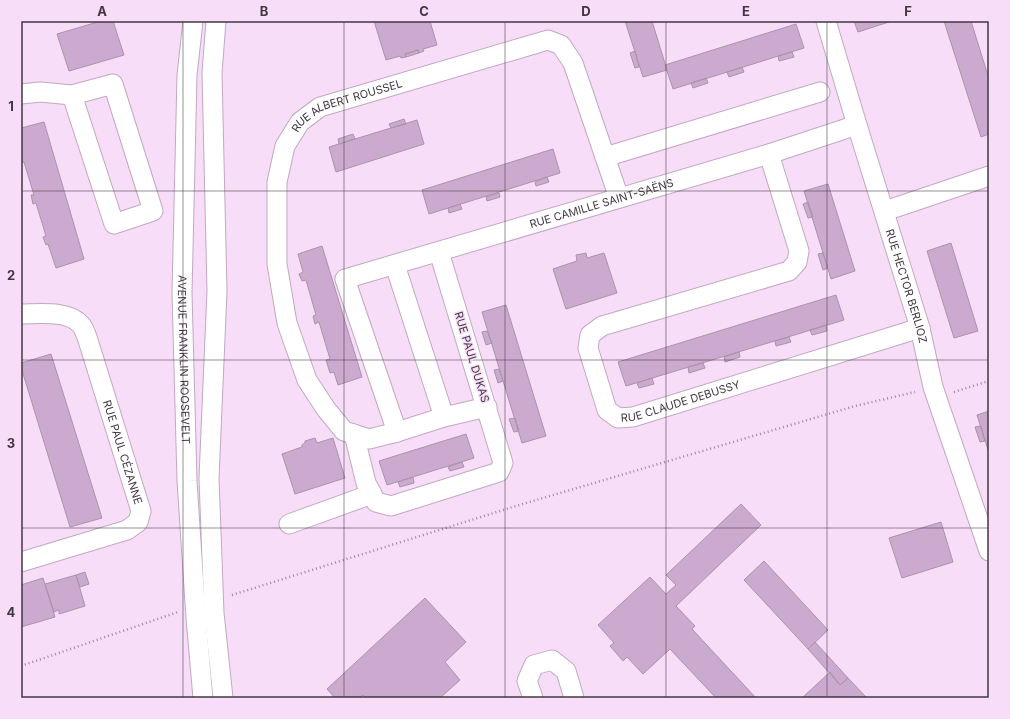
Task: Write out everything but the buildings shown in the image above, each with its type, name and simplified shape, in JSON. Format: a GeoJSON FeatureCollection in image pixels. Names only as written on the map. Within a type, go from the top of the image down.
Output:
{"type":"FeatureCollection","features":[{"type":"Feature","properties":{"kind":"street","name":"AVENUE FRANKLIN ROOSEVELT"},"geometry":{"type":"LineString","coordinates":[[192,21],[186,75],[182,293],[187,481],[203,698]]}},
{"type":"Feature","properties":{"kind":"street"},"geometry":{"type":"LineString","coordinates":[[216,21],[212,73],[217,291],[209,478],[214,601],[222,698]]}},
{"type":"Feature","properties":{"kind":"street","name":"RUE HECTOR BERLIOZ"},"geometry":{"type":"LineString","coordinates":[[826,21],[920,328],[933,387],[988,541]]}},
{"type":"Feature","properties":{"kind":"street","name":"RUE ALBERT ROUSSEL"},"geometry":{"type":"LineString","coordinates":[[354,434],[344,431],[326,409],[307,380],[287,323],[277,264],[277,182],[285,146],[300,122],[320,107],[548,40],[561,45],[573,64],[619,198]]}},
{"type":"Feature","properties":{"kind":"street"},"geometry":{"type":"LineString","coordinates":[[21,94],[40,92],[72,95],[113,84],[153,211],[114,224],[72,95]]}},
{"type":"Feature","properties":{"kind":"street"},"geometry":{"type":"LineString","coordinates":[[605,157],[820,92]]}},
{"type":"Feature","properties":{"kind":"street","name":"RUE CAMILLE SAINT-SAËNS"},"geometry":{"type":"LineString","coordinates":[[397,432],[346,279],[769,154],[857,125]]}},
{"type":"Feature","properties":{"kind":"street","name":"RUE CLAUDE DEBUSSY"},"geometry":{"type":"LineString","coordinates":[[769,154],[799,251],[797,262],[789,271],[602,326],[590,335],[588,348],[607,410],[618,418],[632,417],[920,328]]}},
{"type":"Feature","properties":{"kind":"street"},"geometry":{"type":"LineString","coordinates":[[885,211],[989,176]]}},
{"type":"Feature","properties":{"kind":"street","name":"RUE PAUL DUKAS"},"geometry":{"type":"LineString","coordinates":[[372,494],[376,502],[391,506],[499,472],[503,463],[439,252]]}},
{"type":"Feature","properties":{"kind":"street"},"geometry":{"type":"LineString","coordinates":[[395,265],[444,417]]}},
{"type":"Feature","properties":{"kind":"street","name":"RUE PAUL CÉZANNE"},"geometry":{"type":"LineString","coordinates":[[21,314],[54,314],[71,318],[81,325],[87,337],[141,511],[138,522],[127,530],[21,562]]}},
{"type":"Feature","properties":{"kind":"street"},"geometry":{"type":"LineString","coordinates":[[354,434],[368,439],[397,432],[444,417],[487,407]]}},
{"type":"Feature","properties":{"kind":"street"},"geometry":{"type":"LineString","coordinates":[[289,524],[372,494],[366,483],[354,434]]}},
{"type":"Feature","properties":{"kind":"street"},"geometry":{"type":"LineString","coordinates":[[533,698],[527,681],[534,665],[552,660],[566,671],[574,698]]}},
{"type":"Feature","properties":{"kind":"path"},"geometry":{"type":"LineString","coordinates":[[214,601],[531,502],[855,406],[951,382],[954,392],[989,381]]}},
{"type":"Feature","properties":{"kind":"path"},"geometry":{"type":"LineString","coordinates":[[21,666],[196,607]]}}]}
